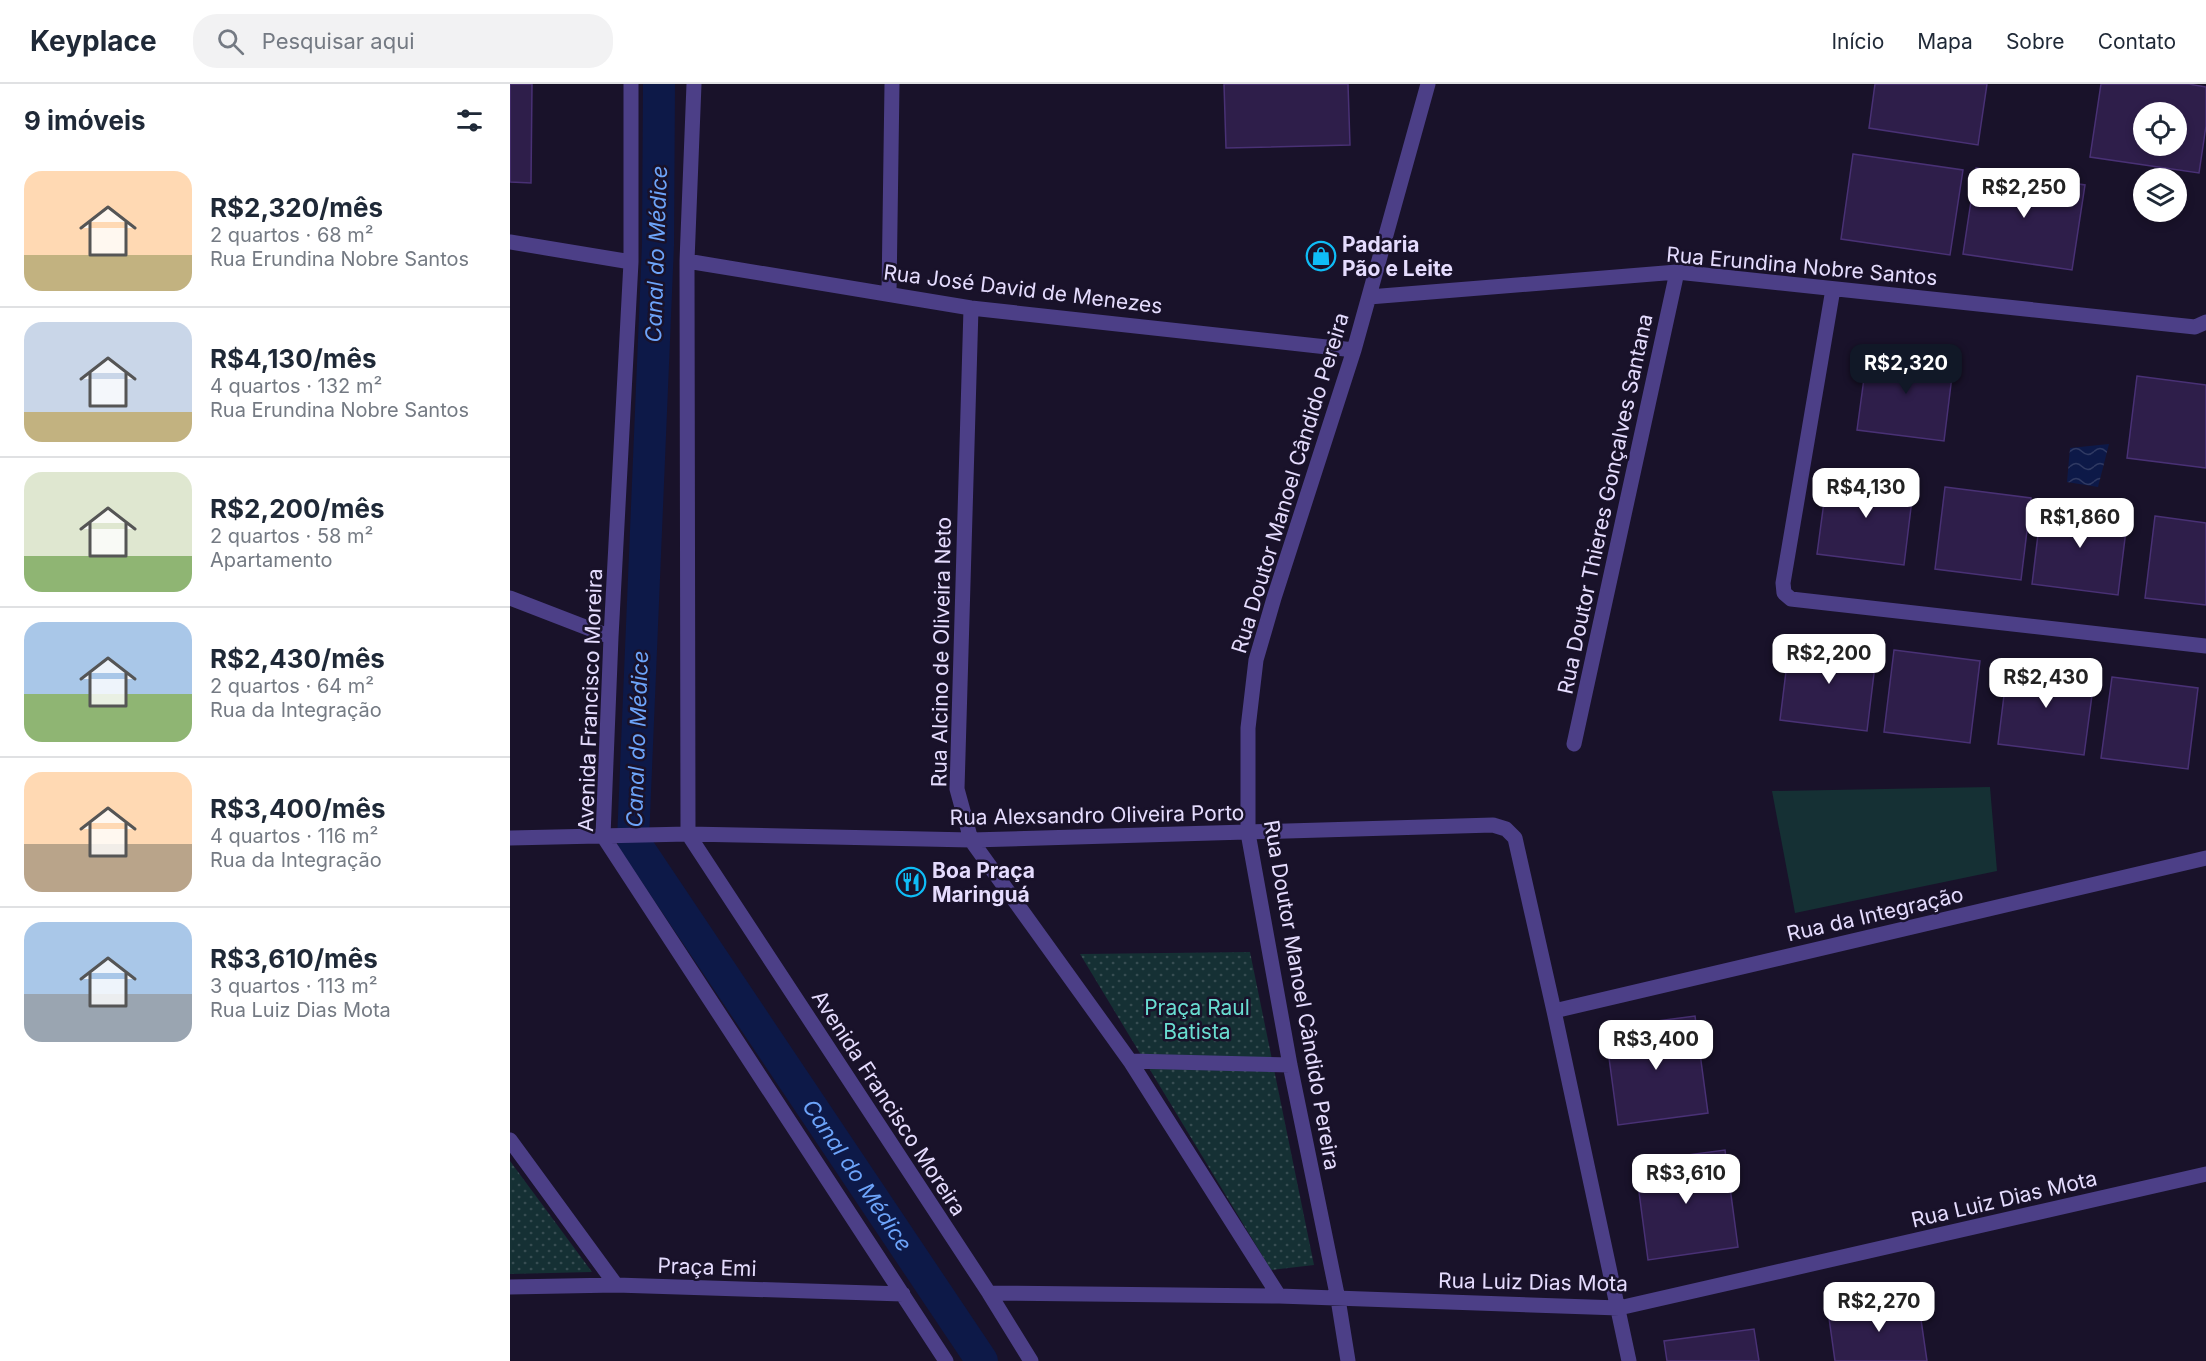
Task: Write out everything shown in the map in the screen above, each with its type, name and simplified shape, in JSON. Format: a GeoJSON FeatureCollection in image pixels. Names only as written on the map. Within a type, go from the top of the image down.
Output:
{"type":"FeatureCollection","features":[{"type":"Feature","properties":{"kind":"street","name":"Avenida Francisco Moreira"},"geometry":{"type":"LineString","coordinates":[[631,84],[631,261],[611,637],[606,836],[946,1361]]}},
{"type":"Feature","properties":{"kind":"street"},"geometry":{"type":"LineString","coordinates":[[684,834],[687,261],[694,84]]}},
{"type":"Feature","properties":{"kind":"street"},"geometry":{"type":"LineString","coordinates":[[889,293],[892,84]]}},
{"type":"Feature","properties":{"kind":"street","name":"Rua Doutor Manoel Cândido Pereira"},"geometry":{"type":"LineString","coordinates":[[1348,1361],[1338,1299],[1290,1065],[1248,833],[1248,728],[1256,660],[1354,350],[1428,84]]}},
{"type":"Feature","properties":{"kind":"street"},"geometry":{"type":"LineString","coordinates":[[510,242],[631,261]]}},
{"type":"Feature","properties":{"kind":"street","name":"Rua José David de Menezes"},"geometry":{"type":"LineString","coordinates":[[687,261],[971,308],[1354,350]]}},
{"type":"Feature","properties":{"kind":"street","name":"Rua Erundina Nobre Santos"},"geometry":{"type":"LineString","coordinates":[[1369,297],[1677,272],[2201,324]]}},
{"type":"Feature","properties":{"kind":"street","name":"Rua Doutor Thieres Gonçalves Santana"},"geometry":{"type":"LineString","coordinates":[[1574,744],[1677,272]]}},
{"type":"Feature","properties":{"kind":"street"},"geometry":{"type":"LineString","coordinates":[[1833,289],[1783,583],[1785,593],[1791,599],[2206,646]]}},
{"type":"Feature","properties":{"kind":"street","name":"Rua Alcino de Oliveira Neto"},"geometry":{"type":"LineString","coordinates":[[971,308],[957,789],[971,840],[1130,1061],[1279,1296]]}},
{"type":"Feature","properties":{"kind":"street"},"geometry":{"type":"LineString","coordinates":[[510,598],[611,637]]}},
{"type":"Feature","properties":{"kind":"street","name":"Rua Alexsandro Oliveira Porto"},"geometry":{"type":"LineString","coordinates":[[510,837],[684,834],[971,840],[1493,825],[1506,829],[1515,838],[1554,1011]]}},
{"type":"Feature","properties":{"kind":"street","name":"Avenida Francisco Moreira"},"geometry":{"type":"LineString","coordinates":[[684,834],[989,1293],[1031,1361]]}},
{"type":"Feature","properties":{"kind":"street","name":"Rua da Integração"},"geometry":{"type":"LineString","coordinates":[[1554,1011],[2206,858]]}},
{"type":"Feature","properties":{"kind":"street"},"geometry":{"type":"LineString","coordinates":[[1554,1011],[1629,1361]]}},
{"type":"Feature","properties":{"kind":"street"},"geometry":{"type":"LineString","coordinates":[[1130,1061],[1290,1065]]}},
{"type":"Feature","properties":{"kind":"street"},"geometry":{"type":"LineString","coordinates":[[510,1140],[616,1285]]}},
{"type":"Feature","properties":{"kind":"street","name":"Rua Luiz Dias Mota"},"geometry":{"type":"LineString","coordinates":[[989,1293],[1279,1296],[1619,1308],[2206,1174]]}},
{"type":"Feature","properties":{"kind":"street","name":"Praça Emi"},"geometry":{"type":"LineString","coordinates":[[510,1287],[616,1285],[903,1294]]}},
{"type":"Feature","properties":{"kind":"green space"},"geometry":{"type":"Polygon","coordinates":[[[1990,787],[1997,871],[1795,913],[1772,791],[1990,787]]]}},
{"type":"Feature","properties":{"kind":"green space","name":"Praça Raul Batista"},"geometry":{"type":"Polygon","coordinates":[[[1250,952],[1314,1265],[1271,1270],[1080,954],[1250,952]]]}},
{"type":"Feature","properties":{"kind":"green space"},"geometry":{"type":"Polygon","coordinates":[[[510,1161],[592,1272],[510,1274],[510,1161]]]}},
{"type":"Feature","properties":{"kind":"water"},"geometry":{"type":"Polygon","coordinates":[[[2109,444],[2098,487],[2067,482],[2070,448],[2109,444]]]}},
{"type":"Feature","properties":{"kind":"building"},"geometry":{"type":"Polygon","coordinates":[[[510,84],[532,84],[531,183],[510,182],[510,84]]]}},
{"type":"Feature","properties":{"kind":"building"},"geometry":{"type":"Polygon","coordinates":[[[1224,84],[1348,84],[1350,145],[1226,148],[1224,84]]]}},
{"type":"Feature","properties":{"kind":"building"},"geometry":{"type":"Polygon","coordinates":[[[1875,84],[1987,84],[1978,145],[1869,128],[1875,84]]]}},
{"type":"Feature","properties":{"kind":"building"},"geometry":{"type":"Polygon","coordinates":[[[2101,84],[2189,84],[2206,87],[2206,126],[2199,173],[2187,171],[2187,168],[2165,168],[2090,157],[2101,84]]]}},
{"type":"Feature","properties":{"kind":"building"},"geometry":{"type":"Polygon","coordinates":[[[1853,154],[1963,170],[1950,255],[1841,239],[1853,154]]]}},
{"type":"Feature","properties":{"kind":"building"},"geometry":{"type":"Polygon","coordinates":[[[1976,168],[2085,185],[2072,270],[1963,254],[1976,168]]]}},
{"type":"Feature","properties":{"kind":"building"},"geometry":{"type":"Polygon","coordinates":[[[1868,349],[1954,360],[1944,441],[1857,430],[1868,349]]]}},
{"type":"Feature","properties":{"kind":"building"},"geometry":{"type":"Polygon","coordinates":[[[2137,376],[2206,385],[2206,468],[2127,458],[2137,376]]]}},
{"type":"Feature","properties":{"kind":"building"},"geometry":{"type":"Polygon","coordinates":[[[1828,472],[1914,483],[1904,565],[1817,554],[1828,472]]]}},
{"type":"Feature","properties":{"kind":"building"},"geometry":{"type":"Polygon","coordinates":[[[1945,487],[2031,498],[2021,580],[1935,569],[1945,487]]]}},
{"type":"Feature","properties":{"kind":"building"},"geometry":{"type":"Polygon","coordinates":[[[2042,502],[2128,514],[2118,595],[2032,584],[2042,502]]]}},
{"type":"Feature","properties":{"kind":"building"},"geometry":{"type":"Polygon","coordinates":[[[2155,516],[2206,523],[2206,605],[2145,598],[2155,516]]]}},
{"type":"Feature","properties":{"kind":"building"},"geometry":{"type":"Polygon","coordinates":[[[1790,639],[1877,649],[1867,731],[1780,720],[1790,639]]]}},
{"type":"Feature","properties":{"kind":"building"},"geometry":{"type":"Polygon","coordinates":[[[1894,650],[1980,661],[1970,743],[1884,732],[1894,650]]]}},
{"type":"Feature","properties":{"kind":"building"},"geometry":{"type":"Polygon","coordinates":[[[2008,663],[2095,673],[2084,755],[1998,744],[2008,663]]]}},
{"type":"Feature","properties":{"kind":"building"},"geometry":{"type":"Polygon","coordinates":[[[2112,677],[2198,688],[2188,769],[2101,758],[2112,677]]]}},
{"type":"Feature","properties":{"kind":"building"},"geometry":{"type":"Polygon","coordinates":[[[1695,1016],[1708,1113],[1618,1125],[1605,1028],[1695,1016]]]}},
{"type":"Feature","properties":{"kind":"building"},"geometry":{"type":"Polygon","coordinates":[[[1725,1150],[1738,1247],[1648,1260],[1635,1162],[1725,1150]]]}},
{"type":"Feature","properties":{"kind":"building"},"geometry":{"type":"Polygon","coordinates":[[[1918,1299],[1927,1361],[1835,1361],[1828,1311],[1918,1299]]]}},
{"type":"Feature","properties":{"kind":"building"},"geometry":{"type":"Polygon","coordinates":[[[1754,1329],[1759,1361],[1667,1361],[1664,1341],[1754,1329]]]}},
{"type":"Feature","properties":{"kind":"waterway","name":"Canal do Médice"},"geometry":{"type":"LineString","coordinates":[[659,84],[658,245],[633,840],[982,1361]]}},
{"type":"Feature","properties":{"kind":"place","name":"Padaria Pão e Leite"},"geometry":{"type":"Point","coordinates":[1321,256]}},
{"type":"Feature","properties":{"kind":"place","name":"Boa Praça Maringuá"},"geometry":{"type":"Point","coordinates":[911,882]}}]}
